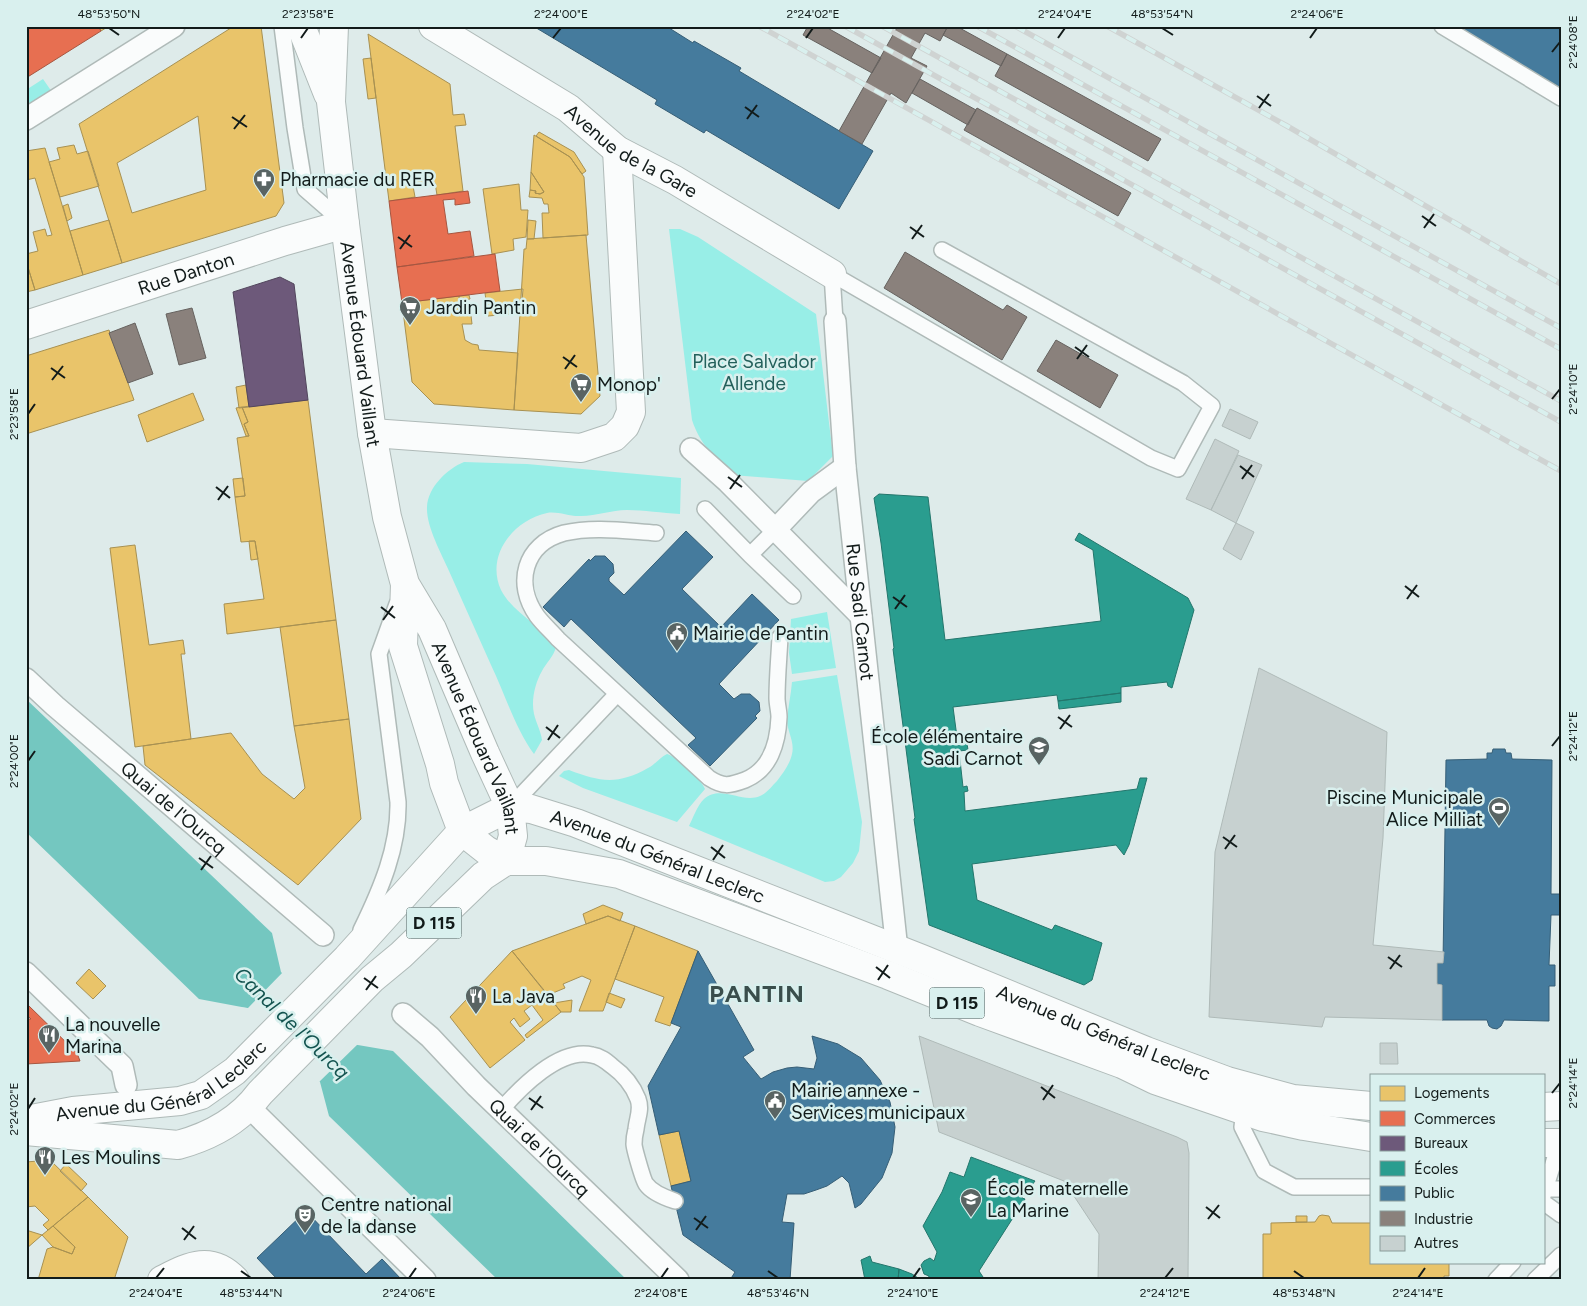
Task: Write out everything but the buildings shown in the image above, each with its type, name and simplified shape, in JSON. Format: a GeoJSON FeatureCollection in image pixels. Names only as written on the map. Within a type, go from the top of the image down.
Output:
{"type":"FeatureCollection","features":[{"type":"Feature","properties":{"kind":"main road","name":"Avenue Édouard Vaillant"},"geometry":{"type":"LineString","coordinates":[[301,26],[331,102]]}},
{"type":"Feature","properties":{"kind":"main road","name":"Avenue Édouard Vaillant"},"geometry":{"type":"LineString","coordinates":[[334,26],[331,102],[372,433],[386,517],[405,584],[432,628],[481,745],[510,806],[513,836],[506,862],[486,850],[462,831],[444,783],[440,764],[403,646],[405,584]]}},
{"type":"Feature","properties":{"kind":"main road","name":"Avenue de la Gare"},"geometry":{"type":"LineString","coordinates":[[432,26],[568,108],[617,150],[675,180],[832,274]]}},
{"type":"Feature","properties":{"kind":"main road"},"geometry":{"type":"LineString","coordinates":[[372,433],[581,448],[614,437],[625,426],[631,412],[617,150]]}},
{"type":"Feature","properties":{"kind":"main road","name":"Rue Danton"},"geometry":{"type":"LineString","coordinates":[[26,325],[285,241],[345,224]]}},
{"type":"Feature","properties":{"kind":"main road","name":"Avenue du Général Leclerc"},"geometry":{"type":"LineString","coordinates":[[26,1120],[73,1111],[180,1101],[201,1095],[235,1071],[347,958],[462,831],[510,806],[531,809],[576,823],[1146,1051],[1227,1081],[1294,1099],[1370,1106]]}},
{"type":"Feature","properties":{"kind":"main road","name":"Avenue du Général Leclerc"},"geometry":{"type":"LineString","coordinates":[[26,1132],[178,1145],[194,1140],[228,1124],[255,1100],[363,988],[401,955],[483,876],[506,862],[546,861],[619,874],[888,975],[980,1012],[1122,1064],[1155,1080],[1263,1117],[1370,1137]]}},
{"type":"Feature","properties":{"kind":"main road"},"geometry":{"type":"LineString","coordinates":[[1544,1107],[1561,1106]]}},
{"type":"Feature","properties":{"kind":"main road"},"geometry":{"type":"LineString","coordinates":[[1544,1143],[1561,1144]]}},
{"type":"Feature","properties":{"kind":"main road"},"geometry":{"type":"LineString","coordinates":[[162,1280],[188,1267],[208,1264],[229,1274],[235,1280]]}},
{"type":"Feature","properties":{"kind":"street"},"geometry":{"type":"LineString","coordinates":[[26,120],[174,26]]}},
{"type":"Feature","properties":{"kind":"street","name":"Rue Sadi Carnot"},"geometry":{"type":"LineString","coordinates":[[835,321],[845,467],[897,950]]}},
{"type":"Feature","properties":{"kind":"street"},"geometry":{"type":"LineString","coordinates":[[690,449],[728,482],[861,616]]}},
{"type":"Feature","properties":{"kind":"street"},"geometry":{"type":"LineString","coordinates":[[775,530],[811,492],[845,467]]}},
{"type":"Feature","properties":{"kind":"street","name":"Quai de l'Ourcq"},"geometry":{"type":"LineString","coordinates":[[26,679],[55,706],[323,935]]}},
{"type":"Feature","properties":{"kind":"street"},"geometry":{"type":"LineString","coordinates":[[26,973],[122,1066],[126,1085]]}},
{"type":"Feature","properties":{"kind":"street","name":"Quai de l'Ourcq"},"geometry":{"type":"LineString","coordinates":[[403,1014],[430,1037],[476,1086],[678,1280]]}},
{"type":"Feature","properties":{"kind":"street"},"geometry":{"type":"LineString","coordinates":[[255,1100],[426,1280]]}},
{"type":"Feature","properties":{"kind":"lane"},"geometry":{"type":"LineString","coordinates":[[282,26],[305,190],[345,224]]}},
{"type":"Feature","properties":{"kind":"lane"},"geometry":{"type":"LineString","coordinates":[[1442,26],[1561,98]]}},
{"type":"Feature","properties":{"kind":"lane"},"geometry":{"type":"LineString","coordinates":[[832,274],[874,300],[1151,458],[1178,469],[1212,406],[1183,383],[942,250]]}},
{"type":"Feature","properties":{"kind":"lane","name":"Rue Sadi Carnot"},"geometry":{"type":"LineString","coordinates":[[832,274],[835,321]]}},
{"type":"Feature","properties":{"kind":"lane"},"geometry":{"type":"LineString","coordinates":[[705,509],[792,596]]}},
{"type":"Feature","properties":{"kind":"lane"},"geometry":{"type":"LineString","coordinates":[[656,533],[618,530],[578,531],[563,534],[538,547],[528,560],[525,574],[525,591],[537,616],[558,639],[709,778],[718,784],[732,784],[756,774],[771,757],[779,716],[777,700],[780,637]]}},
{"type":"Feature","properties":{"kind":"lane"},"geometry":{"type":"LineString","coordinates":[[750,555],[775,530]]}},
{"type":"Feature","properties":{"kind":"lane"},"geometry":{"type":"LineString","coordinates":[[347,958],[385,877],[396,838],[398,802],[378,654],[405,584]]}},
{"type":"Feature","properties":{"kind":"lane"},"geometry":{"type":"LineString","coordinates":[[510,806],[617,694]]}},
{"type":"Feature","properties":{"kind":"lane"},"geometry":{"type":"LineString","coordinates":[[502,1110],[514,1095],[536,1075],[550,1066],[576,1054],[591,1054],[603,1058],[631,1086],[638,1100],[640,1112],[634,1146],[646,1184],[662,1196],[675,1202]]}},
{"type":"Feature","properties":{"kind":"lane"},"geometry":{"type":"LineString","coordinates":[[1244,1110],[1242,1127],[1264,1171],[1294,1186],[1370,1187]]}},
{"type":"Feature","properties":{"kind":"lane"},"geometry":{"type":"LineString","coordinates":[[1544,1194],[1557,1151],[1561,1144]]}},
{"type":"Feature","properties":{"kind":"lane"},"geometry":{"type":"LineString","coordinates":[[1544,1194],[1561,1189]]}},
{"type":"Feature","properties":{"kind":"lane"},"geometry":{"type":"LineString","coordinates":[[1544,1194],[1561,1214]]}},
{"type":"Feature","properties":{"kind":"lane"},"geometry":{"type":"LineString","coordinates":[[1536,1280],[1561,1255]]}},
{"type":"Feature","properties":{"kind":"lane"},"geometry":{"type":"LineString","coordinates":[[1496,1280],[1511,1264]]}},
{"type":"Feature","properties":{"kind":"green space"},"geometry":{"type":"Polygon","coordinates":[[[43,79],[52,92],[26,108],[26,90],[43,79]]]}},
{"type":"Feature","properties":{"kind":"green space","name":"Place Salvador Allende"},"geometry":{"type":"Polygon","coordinates":[[[669,229],[680,229],[698,237],[816,314],[833,456],[808,481],[732,475],[703,443],[695,429],[692,420],[669,229]]]}},
{"type":"Feature","properties":{"kind":"green space"},"geometry":{"type":"Polygon","coordinates":[[[464,462],[527,464],[681,478],[680,514],[640,510],[615,511],[581,516],[547,513],[524,523],[514,531],[500,552],[497,564],[497,577],[501,590],[513,606],[543,632],[556,647],[540,676],[534,692],[534,714],[542,740],[534,754],[516,722],[431,531],[427,507],[431,493],[445,474],[464,462]]]}},
{"type":"Feature","properties":{"kind":"green space"},"geometry":{"type":"Polygon","coordinates":[[[827,612],[836,668],[792,674],[789,653],[791,619],[827,612]]]}},
{"type":"Feature","properties":{"kind":"green space"},"geometry":{"type":"Polygon","coordinates":[[[837,675],[862,822],[859,851],[853,863],[841,877],[834,881],[825,882],[689,826],[699,805],[711,795],[717,793],[753,798],[763,795],[777,781],[790,761],[793,750],[787,720],[792,682],[837,675]]]}},
{"type":"Feature","properties":{"kind":"green space"},"geometry":{"type":"Polygon","coordinates":[[[667,754],[677,759],[688,769],[705,789],[677,822],[583,788],[559,776],[564,771],[569,770],[600,779],[618,779],[648,768],[667,754]]]}},
{"type":"Feature","properties":{"kind":"water","name":"Canal de l'Ourcq"},"geometry":{"type":"Polygon","coordinates":[[[26,699],[272,933],[281,972],[352,1044],[393,1051],[627,1280],[498,1280],[329,1116],[320,1082],[247,1008],[199,999],[26,832],[26,699]]]}},
{"type":"Feature","properties":{"kind":"pier"},"geometry":{"type":"Polygon","coordinates":[[[284,971],[354,1042],[359,1043],[318,1083],[246,1010],[224,1006],[248,1008],[284,971]]]}},
{"type":"Feature","properties":{"kind":"railway"},"geometry":{"type":"LineString","coordinates":[[759,26],[1561,471]]}},
{"type":"Feature","properties":{"kind":"railway"},"geometry":{"type":"LineString","coordinates":[[845,26],[1561,422]]}},
{"type":"Feature","properties":{"kind":"railway"},"geometry":{"type":"LineString","coordinates":[[882,26],[1561,401]]}},
{"type":"Feature","properties":{"kind":"railway"},"geometry":{"type":"LineString","coordinates":[[977,26],[1561,349]]}},
{"type":"Feature","properties":{"kind":"railway"},"geometry":{"type":"LineString","coordinates":[[1015,26],[1561,328]]}},
{"type":"Feature","properties":{"kind":"railway"},"geometry":{"type":"LineString","coordinates":[[1107,26],[1287,126],[1561,284]]}},
{"type":"Feature","properties":{"kind":"place","name":"Pharmacie du RER"},"geometry":{"type":"Point","coordinates":[264,198]}},
{"type":"Feature","properties":{"kind":"place","name":"Jardin Pantin"},"geometry":{"type":"Point","coordinates":[410,326]}},
{"type":"Feature","properties":{"kind":"place","name":"Monop'"},"geometry":{"type":"Point","coordinates":[581,403]}},
{"type":"Feature","properties":{"kind":"place","name":"Mairie de Pantin"},"geometry":{"type":"Point","coordinates":[677,652]}},
{"type":"Feature","properties":{"kind":"place","name":"École élémentaire Sadi Carnot"},"geometry":{"type":"Point","coordinates":[1039,766]}},
{"type":"Feature","properties":{"kind":"place","name":"Piscine Municipale Alice Milliat"},"geometry":{"type":"Point","coordinates":[1499,827]}},
{"type":"Feature","properties":{"kind":"place","name":"La Java"},"geometry":{"type":"Point","coordinates":[476,1015]}},
{"type":"Feature","properties":{"kind":"place","name":"La nouvelle Marina"},"geometry":{"type":"Point","coordinates":[49,1054]}},
{"type":"Feature","properties":{"kind":"place","name":"Mairie annexe - Services municipaux"},"geometry":{"type":"Point","coordinates":[775,1120]}},
{"type":"Feature","properties":{"kind":"place","name":"Les Moulins"},"geometry":{"type":"Point","coordinates":[45,1176]}},
{"type":"Feature","properties":{"kind":"place","name":"École maternelle La Marine"},"geometry":{"type":"Point","coordinates":[971,1218]}},
{"type":"Feature","properties":{"kind":"place","name":"Centre national de la danse"},"geometry":{"type":"Point","coordinates":[305,1234]}},
{"type":"Feature","properties":{"kind":"district","name":"PANTIN"},"geometry":{"type":"Point","coordinates":[757,994]}}]}
